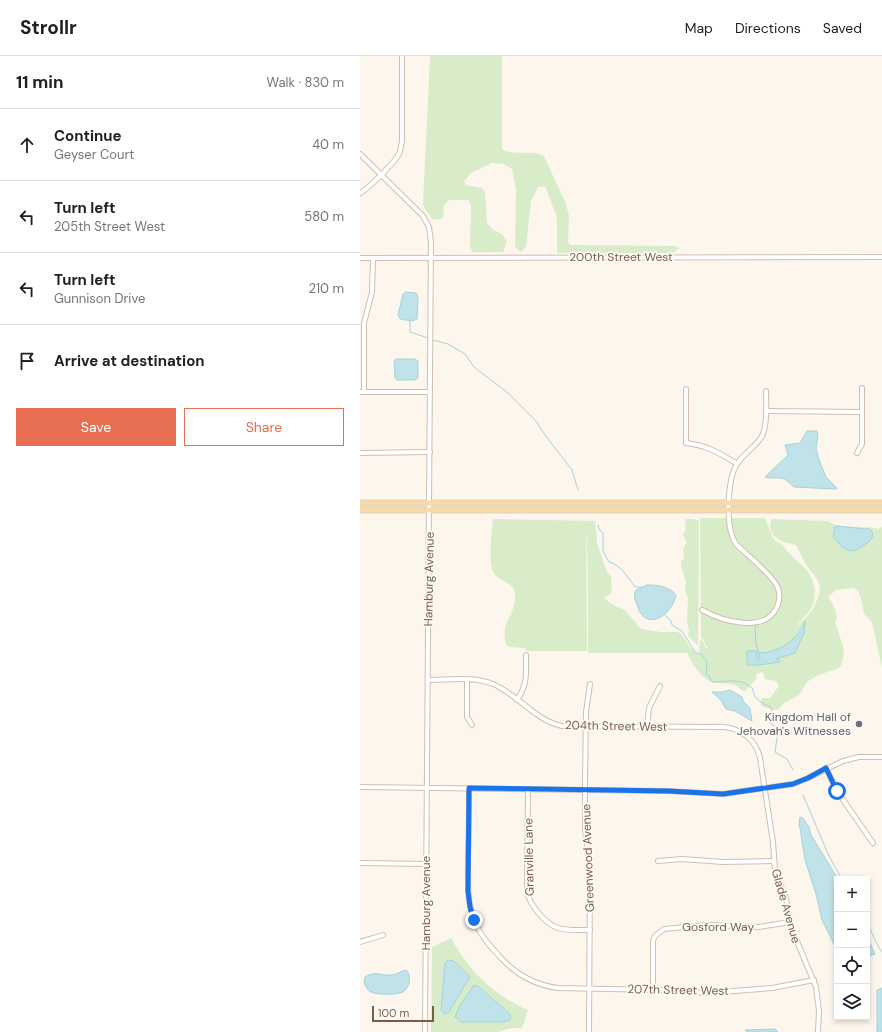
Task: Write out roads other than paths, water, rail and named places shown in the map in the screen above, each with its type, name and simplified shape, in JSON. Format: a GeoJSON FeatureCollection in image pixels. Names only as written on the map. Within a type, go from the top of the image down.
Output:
{"type":"FeatureCollection","features":[{"type":"Feature","properties":{"kind":"main road"},"geometry":{"type":"LineString","coordinates":[[360,503],[430,507],[882,510]]}},
{"type":"Feature","properties":{"kind":"main road"},"geometry":{"type":"LineString","coordinates":[[360,510],[430,507],[729,503],[882,503]]}},
{"type":"Feature","properties":{"kind":"street"},"geometry":{"type":"LineString","coordinates":[[360,193],[369,188],[396,157],[401,146],[402,56]]}},
{"type":"Feature","properties":{"kind":"street","name":"Hamburg Avenue"},"geometry":{"type":"LineString","coordinates":[[360,154],[419,210],[425,219],[430,234],[430,507],[425,1032]]}},
{"type":"Feature","properties":{"kind":"street","name":"200th Street West"},"geometry":{"type":"LineString","coordinates":[[360,258],[882,257]]}},
{"type":"Feature","properties":{"kind":"street"},"geometry":{"type":"LineString","coordinates":[[373,258],[372,292],[364,323],[362,392],[430,392]]}},
{"type":"Feature","properties":{"kind":"street"},"geometry":{"type":"LineString","coordinates":[[858,453],[862,444],[862,388]]}},
{"type":"Feature","properties":{"kind":"street"},"geometry":{"type":"LineString","coordinates":[[686,389],[686,443],[708,447],[737,464]]}},
{"type":"Feature","properties":{"kind":"street"},"geometry":{"type":"LineString","coordinates":[[702,610],[726,621],[755,622],[770,616],[778,604],[779,597],[776,585],[769,576],[739,548],[732,539],[730,529],[730,480],[737,464],[760,440],[764,430],[766,391]]}},
{"type":"Feature","properties":{"kind":"street"},"geometry":{"type":"LineString","coordinates":[[766,411],[862,412]]}},
{"type":"Feature","properties":{"kind":"street"},"geometry":{"type":"LineString","coordinates":[[360,453],[430,452]]}},
{"type":"Feature","properties":{"kind":"street"},"geometry":{"type":"LineString","coordinates":[[517,700],[526,684],[526,655]]}},
{"type":"Feature","properties":{"kind":"street","name":"204th Street West"},"geometry":{"type":"LineString","coordinates":[[428,680],[482,681],[494,685],[542,719],[553,724],[566,727],[722,727]]}},
{"type":"Feature","properties":{"kind":"street"},"geometry":{"type":"LineString","coordinates":[[467,680],[467,717],[472,725]]}},
{"type":"Feature","properties":{"kind":"street","name":"Greenwood Avenue"},"geometry":{"type":"LineString","coordinates":[[589,1032],[590,868],[585,828],[585,790],[586,727],[590,684]]}},
{"type":"Feature","properties":{"kind":"street"},"geometry":{"type":"LineString","coordinates":[[647,727],[649,708],[660,686]]}},
{"type":"Feature","properties":{"kind":"street","name":"Glade Avenue"},"geometry":{"type":"LineString","coordinates":[[722,727],[731,728],[750,738],[756,746],[760,758],[777,876],[786,898],[790,922],[798,947],[814,980],[818,996],[818,1032]]}},
{"type":"Feature","properties":{"kind":"street"},"geometry":{"type":"LineString","coordinates":[[360,787],[668,791],[716,795],[798,782],[826,768],[852,758],[882,757]]}},
{"type":"Feature","properties":{"kind":"street"},"geometry":{"type":"LineString","coordinates":[[826,768],[837,791],[873,843]]}},
{"type":"Feature","properties":{"kind":"street","name":"207th Street West"},"geometry":{"type":"LineString","coordinates":[[469,788],[468,896],[472,917],[487,943],[508,964],[528,979],[554,988],[654,990],[706,993],[785,986],[814,980]]}},
{"type":"Feature","properties":{"kind":"street","name":"Granville Lane"},"geometry":{"type":"LineString","coordinates":[[528,789],[527,890],[529,901],[548,922],[555,927],[590,930]]}},
{"type":"Feature","properties":{"kind":"street"},"geometry":{"type":"LineString","coordinates":[[658,861],[682,859],[723,862],[774,861]]}},
{"type":"Feature","properties":{"kind":"street"},"geometry":{"type":"LineString","coordinates":[[360,863],[427,864]]}},
{"type":"Feature","properties":{"kind":"street","name":"Gosford Way"},"geometry":{"type":"LineString","coordinates":[[654,990],[653,941],[655,936],[664,929],[707,925],[726,927],[759,927],[790,922]]}},
{"type":"Feature","properties":{"kind":"street"},"geometry":{"type":"LineString","coordinates":[[360,942],[383,935]]}},
{"type":"Feature","properties":{"kind":"water"},"geometry":{"type":"Polygon","coordinates":[[[406,292],[416,293],[418,296],[417,319],[412,321],[400,319],[398,315],[403,294],[406,292]]]}},
{"type":"Feature","properties":{"kind":"water"},"geometry":{"type":"Polygon","coordinates":[[[396,359],[415,359],[418,361],[418,378],[415,380],[397,380],[395,378],[394,361],[396,359]]]}},
{"type":"Feature","properties":{"kind":"water"},"geometry":{"type":"Polygon","coordinates":[[[807,431],[817,431],[818,436],[816,448],[819,460],[826,477],[837,488],[794,487],[787,480],[765,477],[788,455],[785,445],[800,443],[807,431]]]}},
{"type":"Feature","properties":{"kind":"water"},"geometry":{"type":"Polygon","coordinates":[[[835,527],[865,529],[869,528],[873,537],[862,547],[850,551],[843,547],[833,537],[835,527]]]}},
{"type":"Feature","properties":{"kind":"water"},"geometry":{"type":"Polygon","coordinates":[[[647,585],[666,588],[676,595],[674,603],[664,615],[652,620],[646,618],[641,613],[634,596],[636,590],[647,585]]]}},
{"type":"Feature","properties":{"kind":"water"},"geometry":{"type":"Polygon","coordinates":[[[805,621],[804,633],[795,653],[776,659],[780,662],[747,665],[747,651],[757,651],[757,660],[759,660],[759,653],[774,650],[787,644],[793,639],[802,628],[805,621]]]}},
{"type":"Feature","properties":{"kind":"water"},"geometry":{"type":"Polygon","coordinates":[[[730,690],[742,697],[743,701],[750,708],[752,721],[735,711],[726,709],[720,699],[712,692],[730,690]]]}},
{"type":"Feature","properties":{"kind":"water"},"geometry":{"type":"Polygon","coordinates":[[[800,817],[803,818],[809,827],[811,835],[836,876],[834,876],[834,944],[822,920],[816,894],[805,860],[799,825],[800,817]]]}},
{"type":"Feature","properties":{"kind":"water"},"geometry":{"type":"Polygon","coordinates":[[[870,943],[875,954],[870,956],[870,943]]]}},
{"type":"Feature","properties":{"kind":"water"},"geometry":{"type":"Polygon","coordinates":[[[448,960],[454,961],[470,977],[449,1012],[444,1014],[441,1010],[445,963],[448,960]]]}},
{"type":"Feature","properties":{"kind":"water"},"geometry":{"type":"Polygon","coordinates":[[[406,970],[410,978],[409,985],[403,992],[400,993],[374,993],[366,988],[364,983],[365,977],[369,975],[393,975],[406,970]]]}},
{"type":"Feature","properties":{"kind":"water"},"geometry":{"type":"Polygon","coordinates":[[[474,985],[479,987],[509,1013],[511,1017],[510,1020],[504,1022],[461,1022],[455,1017],[460,1005],[474,985]]]}},
{"type":"Feature","properties":{"kind":"water"},"geometry":{"type":"Polygon","coordinates":[[[882,988],[882,1032],[877,1032],[877,990],[882,988]]]}},
{"type":"Feature","properties":{"kind":"water"},"geometry":{"type":"Polygon","coordinates":[[[775,1029],[778,1032],[747,1032],[745,1030],[775,1029]]]}},
{"type":"Feature","properties":{"kind":"waterway"},"geometry":{"type":"LineString","coordinates":[[410,320],[410,332],[428,338]]}},
{"type":"Feature","properties":{"kind":"waterway"},"geometry":{"type":"LineString","coordinates":[[433,340],[448,344],[465,354],[474,367],[508,393],[536,421],[572,470],[578,490]]}},
{"type":"Feature","properties":{"kind":"waterway"},"geometry":{"type":"LineString","coordinates":[[598,525],[599,529],[603,533],[603,551],[609,562],[617,566],[635,587],[641,587]]}},
{"type":"Feature","properties":{"kind":"waterway"},"geometry":{"type":"LineString","coordinates":[[664,614],[671,621],[672,625],[682,631],[695,652],[702,655],[706,660],[706,674],[712,682],[734,681],[748,685],[753,689],[753,693],[759,701],[771,707],[772,710],[769,717],[772,719],[769,722],[777,728],[778,731],[775,752],[787,759],[793,770]]}},
{"type":"Feature","properties":{"kind":"waterway"},"geometry":{"type":"LineString","coordinates":[[755,626],[756,644],[759,653]]}},
{"type":"Feature","properties":{"kind":"waterway"},"geometry":{"type":"LineString","coordinates":[[803,795],[829,856],[840,876]]}},
{"type":"Feature","properties":{"kind":"waterway"},"geometry":{"type":"LineString","coordinates":[[870,929],[882,952]]}},
{"type":"Feature","properties":{"kind":"place","name":"Kingdom Hall of Jehovah's Witnesses"},"geometry":{"type":"Point","coordinates":[859,724]}}]}
